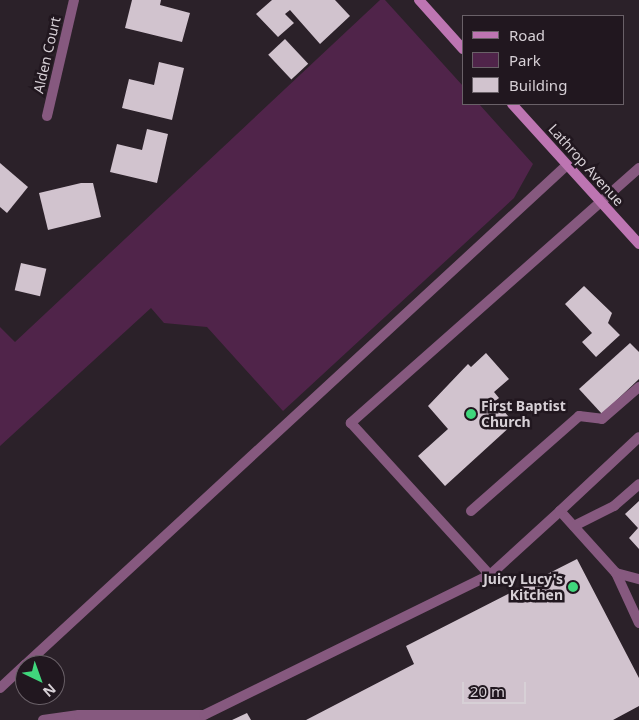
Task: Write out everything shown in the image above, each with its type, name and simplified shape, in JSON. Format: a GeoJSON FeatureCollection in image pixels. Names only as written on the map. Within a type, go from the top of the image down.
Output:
{"type":"FeatureCollection","features":[{"type":"Feature","properties":{"kind":"street","name":"Alden Court"},"geometry":{"type":"LineString","coordinates":[[46,116],[74,0]]}},
{"type":"Feature","properties":{"kind":"street"},"geometry":{"type":"LineString","coordinates":[[419,0],[462,48]]}},
{"type":"Feature","properties":{"kind":"street","name":"Lathrop Avenue"},"geometry":{"type":"LineString","coordinates":[[513,105],[639,244]]}},
{"type":"Feature","properties":{"kind":"street"},"geometry":{"type":"LineString","coordinates":[[36,655],[567,164]]}},
{"type":"Feature","properties":{"kind":"street"},"geometry":{"type":"LineString","coordinates":[[490,575],[351,423],[639,168]]}},
{"type":"Feature","properties":{"kind":"street"},"geometry":{"type":"LineString","coordinates":[[471,511],[578,416],[602,419],[639,387]]}},
{"type":"Feature","properties":{"kind":"street"},"geometry":{"type":"LineString","coordinates":[[42,720],[79,715],[204,715],[490,575],[560,512],[639,436]]}},
{"type":"Feature","properties":{"kind":"street"},"geometry":{"type":"LineString","coordinates":[[574,526],[614,506],[639,484]]}},
{"type":"Feature","properties":{"kind":"street"},"geometry":{"type":"LineString","coordinates":[[560,512],[616,573],[639,622]]}},
{"type":"Feature","properties":{"kind":"street"},"geometry":{"type":"LineString","coordinates":[[616,573],[639,579]]}},
{"type":"Feature","properties":{"kind":"street"},"geometry":{"type":"LineString","coordinates":[[0,688],[15,674]]}},
{"type":"Feature","properties":{"kind":"green space"},"geometry":{"type":"Polygon","coordinates":[[[380,0],[385,0],[462,85],[462,105],[480,105],[533,164],[514,198],[283,411],[207,327],[164,323],[151,308],[0,446],[0,327],[15,342],[380,0]]]}},
{"type":"Feature","properties":{"kind":"building"},"geometry":{"type":"Polygon","coordinates":[[[132,0],[161,0],[160,5],[190,13],[182,42],[125,28],[132,0]]]}},
{"type":"Feature","properties":{"kind":"building"},"geometry":{"type":"Polygon","coordinates":[[[272,0],[335,0],[350,16],[320,44],[290,10],[285,14],[294,23],[278,37],[256,14],[272,0]]]}},
{"type":"Feature","properties":{"kind":"building"},"geometry":{"type":"Polygon","coordinates":[[[285,39],[308,64],[291,80],[268,55],[285,39]]]}},
{"type":"Feature","properties":{"kind":"building"},"geometry":{"type":"Polygon","coordinates":[[[159,62],[184,68],[172,120],[122,108],[129,79],[154,85],[159,62]]]}},
{"type":"Feature","properties":{"kind":"building"},"geometry":{"type":"Polygon","coordinates":[[[147,129],[168,134],[157,183],[110,172],[117,144],[142,150],[147,129]]]}},
{"type":"Feature","properties":{"kind":"building"},"geometry":{"type":"Polygon","coordinates":[[[0,163],[28,187],[7,213],[0,207],[0,163]]]}},
{"type":"Feature","properties":{"kind":"building"},"geometry":{"type":"Polygon","coordinates":[[[81,183],[93,183],[101,217],[48,230],[39,193],[81,183]]]}},
{"type":"Feature","properties":{"kind":"building"},"geometry":{"type":"Polygon","coordinates":[[[21,263],[46,269],[40,296],[15,290],[21,263]]]}},
{"type":"Feature","properties":{"kind":"building"},"geometry":{"type":"Polygon","coordinates":[[[584,286],[612,313],[608,323],[620,335],[596,357],[582,342],[592,333],[565,304],[584,286]]]}},
{"type":"Feature","properties":{"kind":"building"},"geometry":{"type":"Polygon","coordinates":[[[630,343],[639,352],[639,379],[602,414],[579,389],[630,343]]]}},
{"type":"Feature","properties":{"kind":"building","name":"First Baptist Church"},"geometry":{"type":"Polygon","coordinates":[[[486,353],[509,379],[494,392],[499,398],[495,401],[514,423],[445,486],[418,456],[448,429],[428,406],[468,364],[471,367],[486,353]]]}},
{"type":"Feature","properties":{"kind":"building"},"geometry":{"type":"Polygon","coordinates":[[[639,501],[639,549],[629,538],[638,528],[625,514],[639,501]]]}},
{"type":"Feature","properties":{"kind":"building"},"geometry":{"type":"Polygon","coordinates":[[[577,559],[639,678],[639,706],[613,720],[306,720],[414,664],[406,646],[577,559]]]}},
{"type":"Feature","properties":{"kind":"building"},"geometry":{"type":"Polygon","coordinates":[[[247,713],[251,720],[232,720],[247,713]]]}},
{"type":"Feature","properties":{"kind":"place","name":"First Baptist Church"},"geometry":{"type":"Point","coordinates":[471,414]}},
{"type":"Feature","properties":{"kind":"place","name":"Juicy Lucy's Kitchen"},"geometry":{"type":"Point","coordinates":[573,587]}}]}
